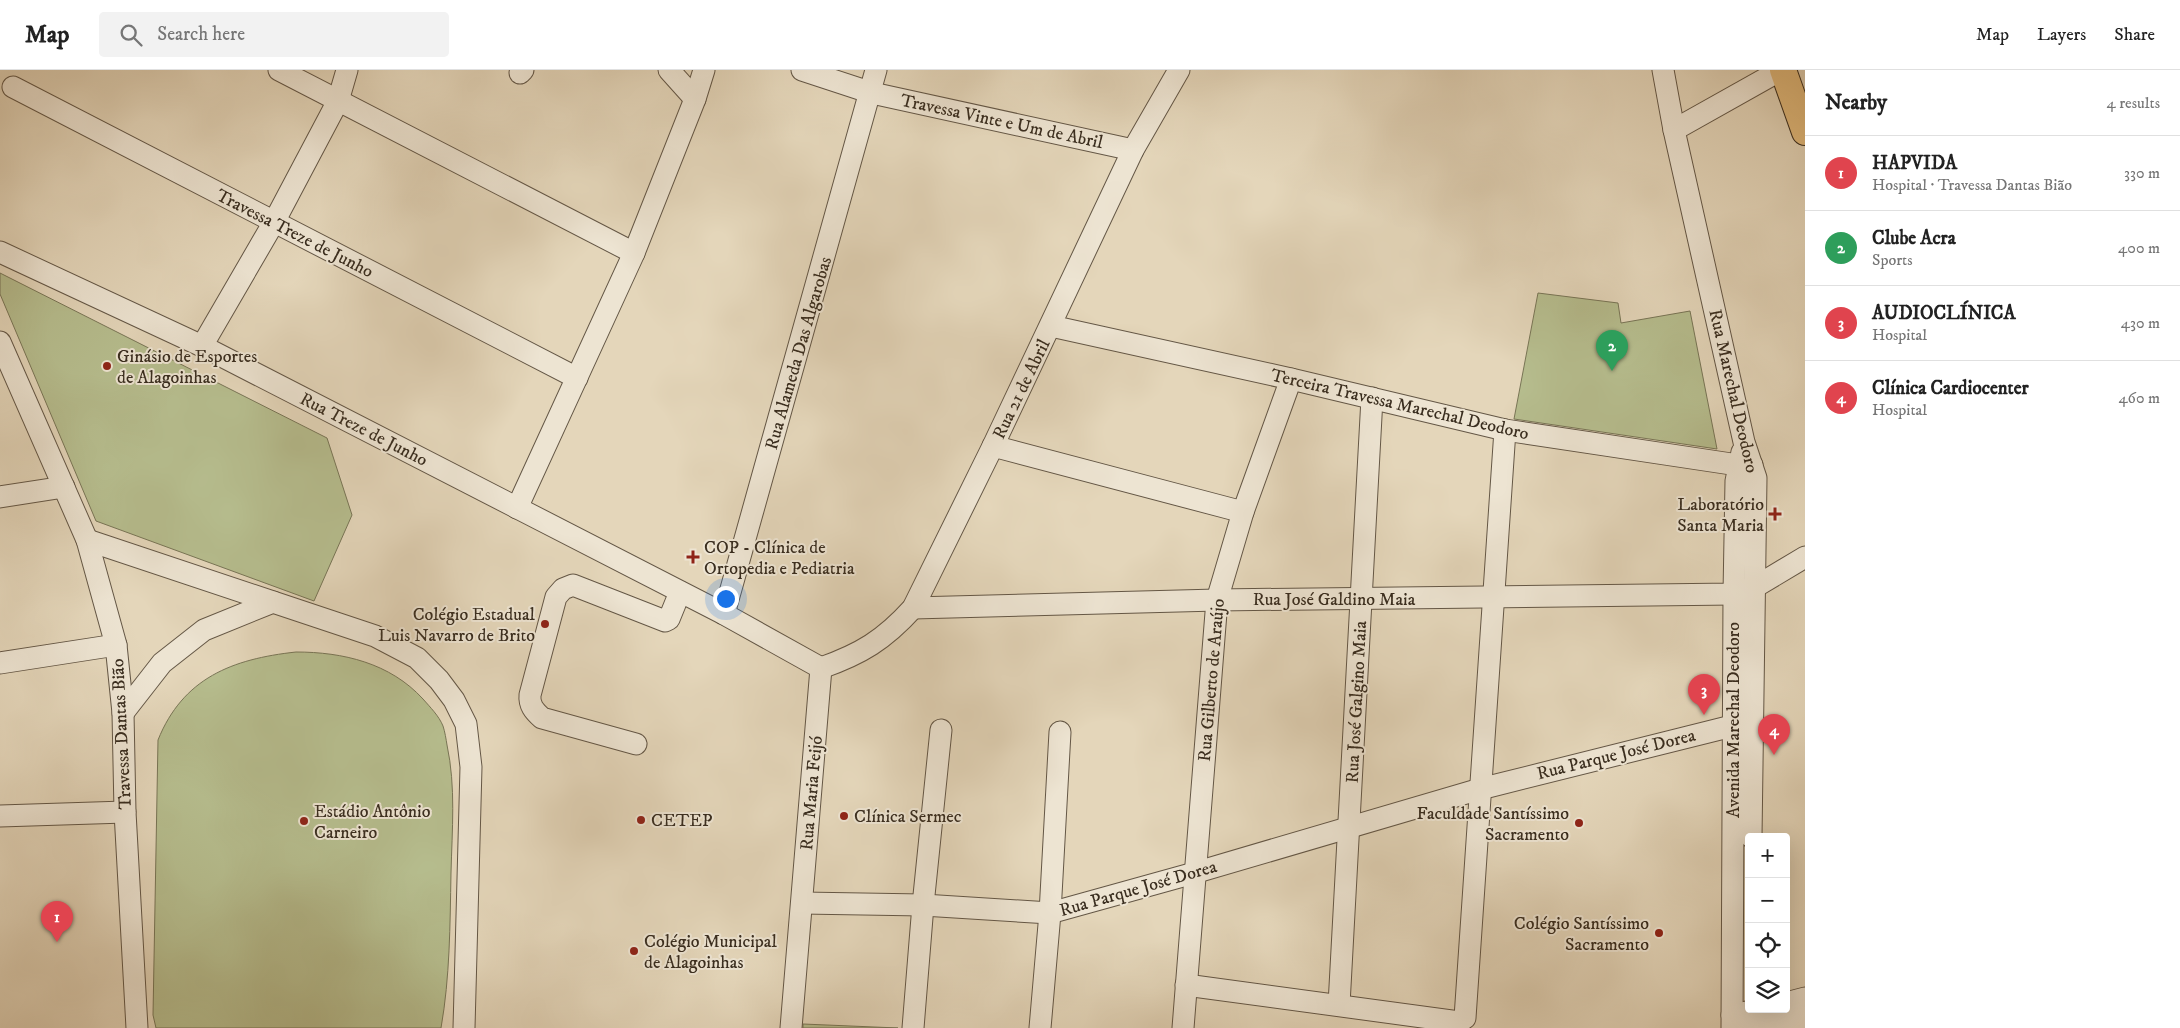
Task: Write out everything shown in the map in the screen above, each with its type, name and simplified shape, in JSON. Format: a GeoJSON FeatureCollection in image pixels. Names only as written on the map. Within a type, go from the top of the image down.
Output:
{"type":"FeatureCollection","features":[{"type":"Feature","properties":{"kind":"main road"},"geometry":{"type":"LineString","coordinates":[[1782,70],[1805,132]]}},
{"type":"Feature","properties":{"kind":"street"},"geometry":{"type":"LineString","coordinates":[[279,70],[634,253]]}},
{"type":"Feature","properties":{"kind":"street"},"geometry":{"type":"LineString","coordinates":[[202,346],[274,222],[338,101],[347,70]]}},
{"type":"Feature","properties":{"kind":"street"},"geometry":{"type":"LineString","coordinates":[[669,70],[695,99]]}},
{"type":"Feature","properties":{"kind":"street"},"geometry":{"type":"LineString","coordinates":[[517,508],[634,253],[695,99],[704,70]]}},
{"type":"Feature","properties":{"kind":"street","name":"Travessa Vinte e Um de Abril"},"geometry":{"type":"LineString","coordinates":[[802,70],[872,93],[1133,150]]}},
{"type":"Feature","properties":{"kind":"street","name":"Rua Alameda Das Algarobas"},"geometry":{"type":"LineString","coordinates":[[724,614],[872,93],[876,70]]}},
{"type":"Feature","properties":{"kind":"street","name":"Rua 21 de Abril"},"geometry":{"type":"LineString","coordinates":[[821,668],[852,657],[874,643],[895,627],[913,608],[1051,326],[1133,150],[1179,70]]}},
{"type":"Feature","properties":{"kind":"street","name":"Rua Marechal Deodoro"},"geometry":{"type":"LineString","coordinates":[[1663,70],[1674,130],[1744,442]]}},
{"type":"Feature","properties":{"kind":"street"},"geometry":{"type":"LineString","coordinates":[[1674,130],[1782,70]]}},
{"type":"Feature","properties":{"kind":"street","name":"Travessa Treze de Junho"},"geometry":{"type":"LineString","coordinates":[[13,88],[577,378]]}},
{"type":"Feature","properties":{"kind":"street","name":"Rua Treze de Junho"},"geometry":{"type":"LineString","coordinates":[[0,252],[202,346],[724,614]]}},
{"type":"Feature","properties":{"kind":"street","name":"Terceira Travessa Marechal Deodoro"},"geometry":{"type":"LineString","coordinates":[[1051,326],[1291,379],[1505,430],[1745,465]]}},
{"type":"Feature","properties":{"kind":"street","name":"Travessa Dantas Bião"},"geometry":{"type":"LineString","coordinates":[[0,342],[87,540],[116,645],[123,712],[125,812],[137,1028]]}},
{"type":"Feature","properties":{"kind":"street","name":"Rua Gilberto de Araújo"},"geometry":{"type":"LineString","coordinates":[[1183,1028],[1217,600],[1243,512],[1291,379]]}},
{"type":"Feature","properties":{"kind":"street","name":"Rua José Galgino Maia"},"geometry":{"type":"LineString","coordinates":[[1350,826],[1372,398]]}},
{"type":"Feature","properties":{"kind":"street"},"geometry":{"type":"LineString","coordinates":[[1186,986],[1459,1022],[1465,1018],[1505,430]]}},
{"type":"Feature","properties":{"kind":"street","name":"Avenida Marechal Deodoro"},"geometry":{"type":"LineString","coordinates":[[1744,442],[1745,465],[1736,481],[1734,594],[1742,723],[1746,1020]]}},
{"type":"Feature","properties":{"kind":"street"},"geometry":{"type":"LineString","coordinates":[[993,446],[1243,512]]}},
{"type":"Feature","properties":{"kind":"street","name":"Rua Marechal Deodoro"},"geometry":{"type":"LineString","coordinates":[[1745,465],[1756,478],[1754,587],[1742,723],[1751,833]]}},
{"type":"Feature","properties":{"kind":"street"},"geometry":{"type":"LineString","coordinates":[[0,497],[64,487]]}},
{"type":"Feature","properties":{"kind":"street"},"geometry":{"type":"LineString","coordinates":[[87,540],[376,636],[417,658],[439,680],[454,700],[466,724],[471,767],[464,1028]]}},
{"type":"Feature","properties":{"kind":"street","name":"Rua José Galdino Maia"},"geometry":{"type":"LineString","coordinates":[[913,608],[1217,600],[1734,594],[1754,587],[1805,557]]}},
{"type":"Feature","properties":{"kind":"street"},"geometry":{"type":"LineString","coordinates":[[636,744],[542,718],[534,712],[530,695],[556,597],[563,588],[572,586],[665,621],[669,619],[680,592]]}},
{"type":"Feature","properties":{"kind":"street"},"geometry":{"type":"LineString","coordinates":[[123,712],[162,663],[198,634],[273,602]]}},
{"type":"Feature","properties":{"kind":"street"},"geometry":{"type":"LineString","coordinates":[[724,614],[821,668]]}},
{"type":"Feature","properties":{"kind":"street"},"geometry":{"type":"LineString","coordinates":[[0,663],[116,645]]}},
{"type":"Feature","properties":{"kind":"street","name":"Rua Maria Feijó"},"geometry":{"type":"LineString","coordinates":[[791,1028],[821,668]]}},
{"type":"Feature","properties":{"kind":"street","name":"Rua Parque José Dorea"},"geometry":{"type":"LineString","coordinates":[[802,903],[923,904],[1050,913],[1194,873],[1480,788],[1742,723]]}},
{"type":"Feature","properties":{"kind":"street"},"geometry":{"type":"LineString","coordinates":[[913,1028],[923,904],[941,730]]}},
{"type":"Feature","properties":{"kind":"street"},"geometry":{"type":"LineString","coordinates":[[1040,1028],[1050,913],[1060,732]]}},
{"type":"Feature","properties":{"kind":"street"},"geometry":{"type":"LineString","coordinates":[[0,816],[125,812]]}},
{"type":"Feature","properties":{"kind":"street"},"geometry":{"type":"LineString","coordinates":[[1339,1005],[1350,826]]}},
{"type":"Feature","properties":{"kind":"street"},"geometry":{"type":"LineString","coordinates":[[1790,1002],[1805,998]]}},
{"type":"Feature","properties":{"kind":"street"},"geometry":{"type":"LineString","coordinates":[[1746,1020],[1805,1018]]}},
{"type":"Feature","properties":{"kind":"green space","name":"Ginásio de Esportes de Alagoinhas"},"geometry":{"type":"Polygon","coordinates":[[[0,273],[327,438],[352,515],[314,601],[96,521],[0,294],[0,273]]]}},
{"type":"Feature","properties":{"kind":"green space"},"geometry":{"type":"Polygon","coordinates":[[[1538,293],[1618,303],[1621,323],[1690,311],[1717,449],[1514,419],[1538,293]]]}},
{"type":"Feature","properties":{"kind":"green space","name":"Estádio Antônio Carneiro"},"geometry":{"type":"Polygon","coordinates":[[[296,652],[348,657],[381,668],[396,676],[423,699],[443,726],[452,777],[453,809],[449,951],[441,1028],[156,1028],[153,1015],[158,740],[168,719],[181,701],[212,675],[251,660],[296,652]]]}},
{"type":"Feature","properties":{"kind":"green space"},"geometry":{"type":"Polygon","coordinates":[[[803,1024],[898,1028],[803,1028],[803,1024]]]}},
{"type":"Feature","properties":{"kind":"place","name":"Ginásio de Esportes de Alagoinhas"},"geometry":{"type":"Point","coordinates":[107,366]}},
{"type":"Feature","properties":{"kind":"place","name":"Clube Acra"},"geometry":{"type":"Point","coordinates":[1612,371]}},
{"type":"Feature","properties":{"kind":"place","name":"Laboratório Santa Maria"},"geometry":{"type":"Point","coordinates":[1775,514]}},
{"type":"Feature","properties":{"kind":"place","name":"COP - Clínica de Ortopedia e Pediatria"},"geometry":{"type":"Point","coordinates":[693,557]}},
{"type":"Feature","properties":{"kind":"place","name":"Colégio Estadual Luis Navarro de Brito"},"geometry":{"type":"Point","coordinates":[545,624]}},
{"type":"Feature","properties":{"kind":"place","name":"AUDIOCLÍNICA"},"geometry":{"type":"Point","coordinates":[1704,715]}},
{"type":"Feature","properties":{"kind":"place","name":"Clínica Cardiocenter"},"geometry":{"type":"Point","coordinates":[1774,755]}},
{"type":"Feature","properties":{"kind":"place","name":"Clínica Sermec"},"geometry":{"type":"Point","coordinates":[844,816]}},
{"type":"Feature","properties":{"kind":"place","name":"CETEP"},"geometry":{"type":"Point","coordinates":[641,820]}},
{"type":"Feature","properties":{"kind":"place","name":"Estádio Antônio Carneiro"},"geometry":{"type":"Point","coordinates":[304,821]}},
{"type":"Feature","properties":{"kind":"place","name":"Faculdade Santíssimo Sacramento"},"geometry":{"type":"Point","coordinates":[1579,823]}},
{"type":"Feature","properties":{"kind":"place","name":"Colégio Santíssimo Sacramento"},"geometry":{"type":"Point","coordinates":[1659,933]}},
{"type":"Feature","properties":{"kind":"place","name":"HAPVIDA"},"geometry":{"type":"Point","coordinates":[57,942]}},
{"type":"Feature","properties":{"kind":"place","name":"Colégio Municipal de Alagoinhas"},"geometry":{"type":"Point","coordinates":[634,951]}}]}
